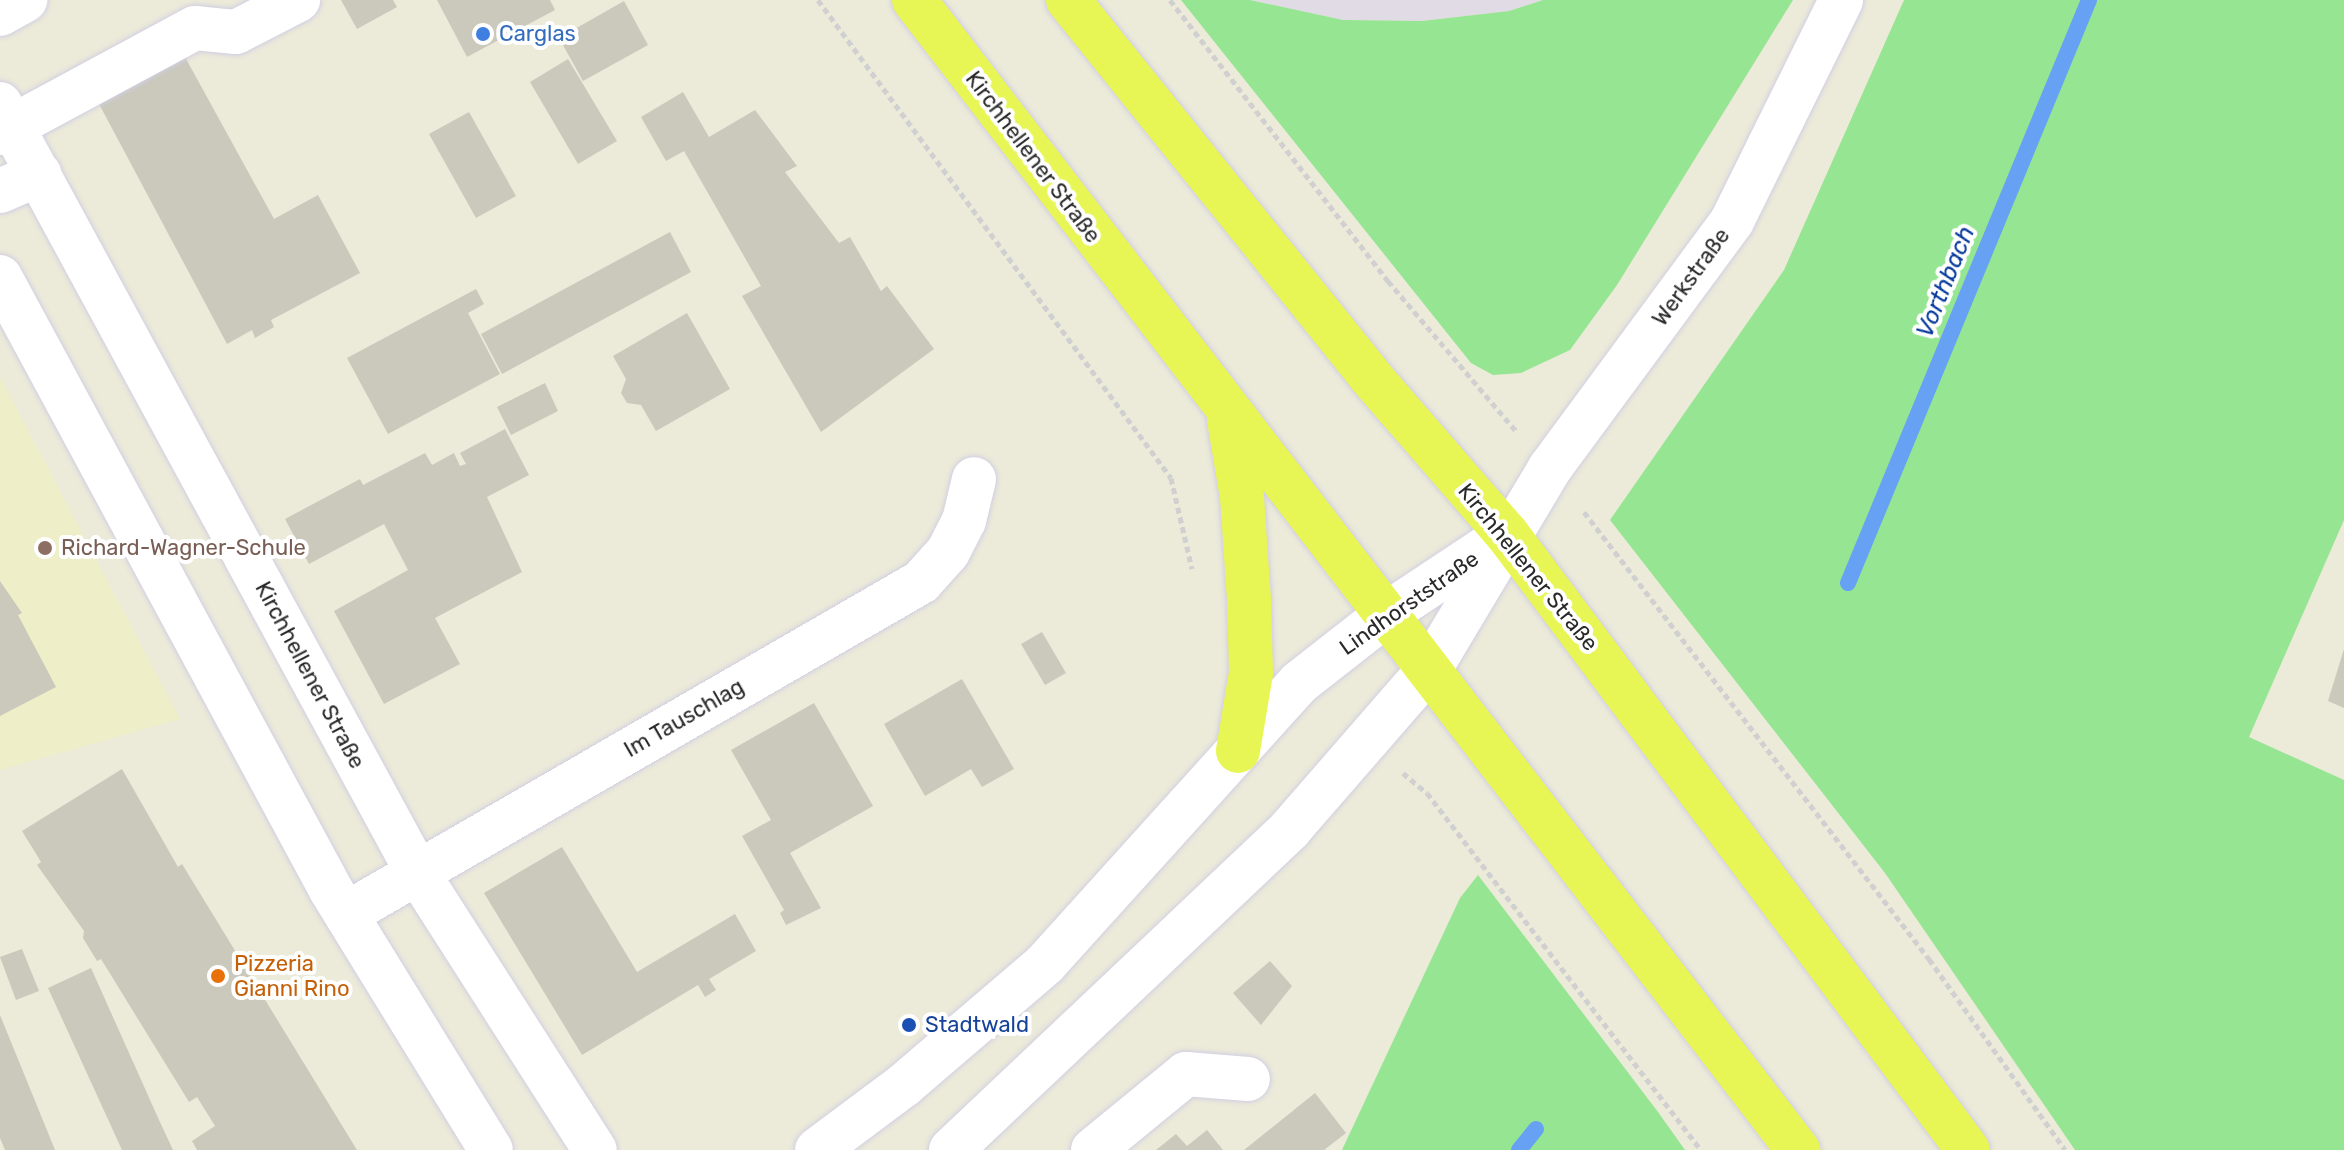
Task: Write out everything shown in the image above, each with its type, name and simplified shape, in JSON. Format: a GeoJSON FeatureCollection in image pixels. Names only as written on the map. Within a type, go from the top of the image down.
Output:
{"type":"FeatureCollection","features":[{"type":"Feature","properties":{"kind":"main road","name":"Kirchhellener Straße"},"geometry":{"type":"LineString","coordinates":[[914,0],[1228,414],[1431,667],[1798,1150]]}},
{"type":"Feature","properties":{"kind":"main road","name":"Kirchhellener Straße"},"geometry":{"type":"LineString","coordinates":[[1068,0],[1370,376],[1507,534],[1968,1150]]}},
{"type":"Feature","properties":{"kind":"main road"},"geometry":{"type":"LineString","coordinates":[[1228,414],[1242,497],[1249,600],[1251,673],[1238,751]]}},
{"type":"Feature","properties":{"kind":"street"},"geometry":{"type":"LineString","coordinates":[[0,14],[25,0]]}},
{"type":"Feature","properties":{"kind":"street"},"geometry":{"type":"LineString","coordinates":[[4,121],[195,28],[236,32],[298,0]]}},
{"type":"Feature","properties":{"kind":"street","name":"Werkstraße"},"geometry":{"type":"LineString","coordinates":[[1507,534],[1550,468],[1732,221],[1841,0]]}},
{"type":"Feature","properties":{"kind":"street","name":"Kirchhellener Straße"},"geometry":{"type":"LineString","coordinates":[[4,121],[19,183],[417,872],[595,1150]]}},
{"type":"Feature","properties":{"kind":"street"},"geometry":{"type":"LineString","coordinates":[[0,277],[346,914],[491,1150]]}},
{"type":"Feature","properties":{"kind":"street","name":"Im Tauschlag"},"geometry":{"type":"LineString","coordinates":[[346,914],[921,582],[948,552],[964,521],[974,479]]}},
{"type":"Feature","properties":{"kind":"street","name":"Lindhorststraße"},"geometry":{"type":"LineString","coordinates":[[817,1150],[940,1055],[1045,964],[1300,682],[1388,613],[1507,534]]}},
{"type":"Feature","properties":{"kind":"street","name":"Lindhorststraße"},"geometry":{"type":"LineString","coordinates":[[951,1150],[1290,829],[1431,667],[1507,534]]}},
{"type":"Feature","properties":{"kind":"street"},"geometry":{"type":"LineString","coordinates":[[1093,1150],[1186,1074],[1248,1079]]}},
{"type":"Feature","properties":{"kind":"path"},"geometry":{"type":"LineString","coordinates":[[1170,0],[1397,292],[1550,468],[1929,959],[2065,1150]]}},
{"type":"Feature","properties":{"kind":"shaded area"},"geometry":{"type":"Polygon","coordinates":[[[1251,0],[1543,0],[1509,11],[1422,21],[1343,20],[1251,0]]]}},
{"type":"Feature","properties":{"kind":"shaded area","name":"Richard-Wagner-Schule"},"geometry":{"type":"Polygon","coordinates":[[[0,377],[180,719],[0,770],[0,377]]]}},
{"type":"Feature","properties":{"kind":"green space"},"geometry":{"type":"Polygon","coordinates":[[[1181,0],[1250,0],[1343,20],[1422,21],[1509,11],[1543,0],[1793,0],[1617,285],[1570,350],[1521,373],[1493,375],[1471,363],[1181,0]]]}},
{"type":"Feature","properties":{"kind":"green space"},"geometry":{"type":"Polygon","coordinates":[[[1904,0],[2344,0],[2344,520],[2249,737],[2344,780],[2344,1150],[2075,1150],[1885,873],[1610,520],[1784,270],[1904,0]]]}},
{"type":"Feature","properties":{"kind":"green space"},"geometry":{"type":"Polygon","coordinates":[[[1478,875],[1685,1150],[1342,1150],[1460,898],[1478,875]]]}},
{"type":"Feature","properties":{"kind":"building"},"geometry":{"type":"Polygon","coordinates":[[[341,0],[393,0],[397,7],[357,29],[341,0]]]}},
{"type":"Feature","properties":{"kind":"building","name":"Carglas"},"geometry":{"type":"Polygon","coordinates":[[[437,0],[550,0],[555,10],[467,57],[437,0]]]}},
{"type":"Feature","properties":{"kind":"building"},"geometry":{"type":"Polygon","coordinates":[[[624,1],[648,45],[583,81],[559,38],[624,1]]]}},
{"type":"Feature","properties":{"kind":"building"},"geometry":{"type":"Polygon","coordinates":[[[185,57],[274,219],[318,195],[360,273],[271,320],[274,327],[255,338],[252,330],[227,344],[98,102],[185,57]]]}},
{"type":"Feature","properties":{"kind":"building"},"geometry":{"type":"Polygon","coordinates":[[[568,59],[617,141],[578,164],[530,82],[568,59]]]}},
{"type":"Feature","properties":{"kind":"building"},"geometry":{"type":"Polygon","coordinates":[[[683,92],[709,137],[755,110],[797,166],[785,172],[839,243],[850,237],[881,291],[887,286],[934,349],[821,432],[742,296],[761,286],[684,151],[666,161],[641,117],[683,92]]]}},
{"type":"Feature","properties":{"kind":"building"},"geometry":{"type":"Polygon","coordinates":[[[469,112],[516,196],[476,218],[429,134],[469,112]]]}},
{"type":"Feature","properties":{"kind":"building"},"geometry":{"type":"Polygon","coordinates":[[[670,232],[691,272],[502,374],[481,334],[670,232]]]}},
{"type":"Feature","properties":{"kind":"building"},"geometry":{"type":"Polygon","coordinates":[[[476,289],[484,304],[468,313],[500,374],[388,434],[347,358],[476,289]]]}},
{"type":"Feature","properties":{"kind":"building"},"geometry":{"type":"Polygon","coordinates":[[[687,313],[730,389],[656,431],[641,405],[627,403],[621,393],[626,379],[613,356],[687,313]]]}},
{"type":"Feature","properties":{"kind":"building"},"geometry":{"type":"Polygon","coordinates":[[[545,383],[558,411],[511,435],[497,407],[545,383]]]}},
{"type":"Feature","properties":{"kind":"building"},"geometry":{"type":"Polygon","coordinates":[[[505,429],[529,475],[487,497],[522,572],[435,618],[460,664],[384,704],[334,611],[408,570],[384,524],[309,564],[285,519],[360,479],[363,485],[425,453],[432,465],[454,453],[460,466],[466,464],[460,453],[505,429]]]}},
{"type":"Feature","properties":{"kind":"building"},"geometry":{"type":"Polygon","coordinates":[[[0,581],[22,613],[18,615],[56,687],[0,716],[0,581]]]}},
{"type":"Feature","properties":{"kind":"building"},"geometry":{"type":"Polygon","coordinates":[[[1042,632],[1066,673],[1045,685],[1021,644],[1042,632]]]}},
{"type":"Feature","properties":{"kind":"building"},"geometry":{"type":"Polygon","coordinates":[[[2344,649],[2344,708],[2328,701],[2344,649]]]}},
{"type":"Feature","properties":{"kind":"building"},"geometry":{"type":"Polygon","coordinates":[[[962,679],[1014,769],[982,787],[971,769],[925,796],[884,724],[962,679]]]}},
{"type":"Feature","properties":{"kind":"building"},"geometry":{"type":"Polygon","coordinates":[[[814,703],[873,806],[790,853],[821,908],[786,925],[780,913],[784,910],[742,836],[771,820],[731,750],[814,703]]]}},
{"type":"Feature","properties":{"kind":"building"},"geometry":{"type":"Polygon","coordinates":[[[122,769],[178,867],[182,864],[357,1150],[197,1150],[192,1141],[215,1126],[197,1097],[189,1102],[101,959],[97,961],[83,938],[84,931],[37,865],[41,862],[22,831],[122,769]]]}},
{"type":"Feature","properties":{"kind":"building"},"geometry":{"type":"Polygon","coordinates":[[[562,847],[637,972],[735,914],[756,951],[709,979],[716,990],[705,997],[698,985],[582,1055],[484,893],[562,847]]]}},
{"type":"Feature","properties":{"kind":"building"},"geometry":{"type":"Polygon","coordinates":[[[22,949],[39,991],[16,1000],[0,957],[22,949]]]}},
{"type":"Feature","properties":{"kind":"building"},"geometry":{"type":"Polygon","coordinates":[[[1270,961],[1292,986],[1261,1025],[1233,993],[1270,961]]]}},
{"type":"Feature","properties":{"kind":"building"},"geometry":{"type":"Polygon","coordinates":[[[91,968],[173,1150],[122,1150],[48,988],[91,968]]]}},
{"type":"Feature","properties":{"kind":"building"},"geometry":{"type":"Polygon","coordinates":[[[0,1015],[55,1150],[5,1150],[0,1138],[0,1015]]]}},
{"type":"Feature","properties":{"kind":"building"},"geometry":{"type":"Polygon","coordinates":[[[1315,1093],[1346,1133],[1324,1150],[1244,1150],[1315,1093]]]}},
{"type":"Feature","properties":{"kind":"building"},"geometry":{"type":"Polygon","coordinates":[[[1207,1130],[1223,1150],[1156,1150],[1176,1134],[1187,1146],[1207,1130]]]}},
{"type":"Feature","properties":{"kind":"waterway","name":"Vorthbach"},"geometry":{"type":"LineString","coordinates":[[1848,583],[2089,0]]}},
{"type":"Feature","properties":{"kind":"waterway","name":"Vorthbach"},"geometry":{"type":"LineString","coordinates":[[1519,1150],[1536,1129]]}},
{"type":"Feature","properties":{"kind":"place","name":"Carglas"},"geometry":{"type":"Point","coordinates":[483,34]}},
{"type":"Feature","properties":{"kind":"place","name":"Richard-Wagner-Schule"},"geometry":{"type":"Point","coordinates":[45,548]}},
{"type":"Feature","properties":{"kind":"place","name":"Pizzeria Gianni Rino"},"geometry":{"type":"Point","coordinates":[218,976]}},
{"type":"Feature","properties":{"kind":"place","name":"Stadtwald"},"geometry":{"type":"Point","coordinates":[909,1025]}}]}
